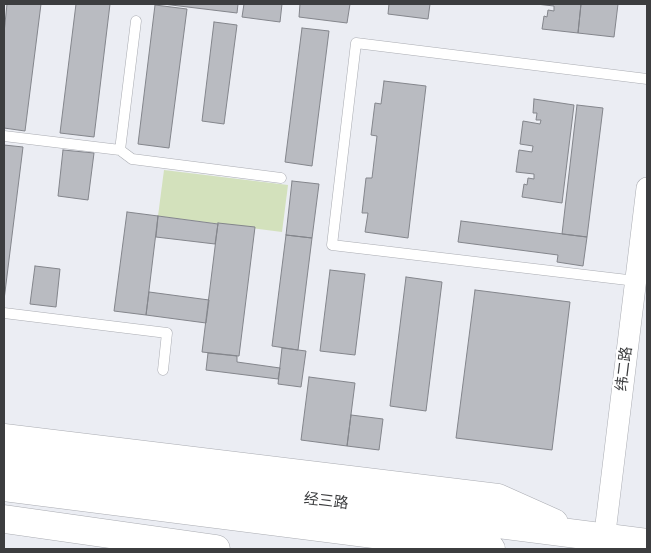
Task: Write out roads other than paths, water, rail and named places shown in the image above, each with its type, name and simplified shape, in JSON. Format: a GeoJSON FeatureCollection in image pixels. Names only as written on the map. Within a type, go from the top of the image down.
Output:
{"type":"FeatureCollection","features":[{"type":"Feature","properties":{"kind":"main road"},"geometry":{"type":"LineString","coordinates":[[4,438],[498,498],[578,534]]}},
{"type":"Feature","properties":{"kind":"main road","name":"经三路"},"geometry":{"type":"LineString","coordinates":[[4,461],[578,534],[604,544],[647,543]]}},
{"type":"Feature","properties":{"kind":"main road","name":"经三路"},"geometry":{"type":"LineString","coordinates":[[4,487],[491,549]]}},
{"type":"Feature","properties":{"kind":"main road"},"geometry":{"type":"LineString","coordinates":[[4,519],[216,549]]}},
{"type":"Feature","properties":{"kind":"street","name":"纬二路"},"geometry":{"type":"LineString","coordinates":[[604,544],[636,281],[643,257],[647,188]]}},
{"type":"Feature","properties":{"kind":"lane"},"geometry":{"type":"LineString","coordinates":[[120,150],[136,21]]}},
{"type":"Feature","properties":{"kind":"lane"},"geometry":{"type":"LineString","coordinates":[[636,281],[332,244],[356,44],[647,79]]}},
{"type":"Feature","properties":{"kind":"lane"},"geometry":{"type":"LineString","coordinates":[[4,136],[120,150],[132,159],[281,178]]}},
{"type":"Feature","properties":{"kind":"lane"},"geometry":{"type":"LineString","coordinates":[[4,313],[168,333],[163,370]]}}]}
